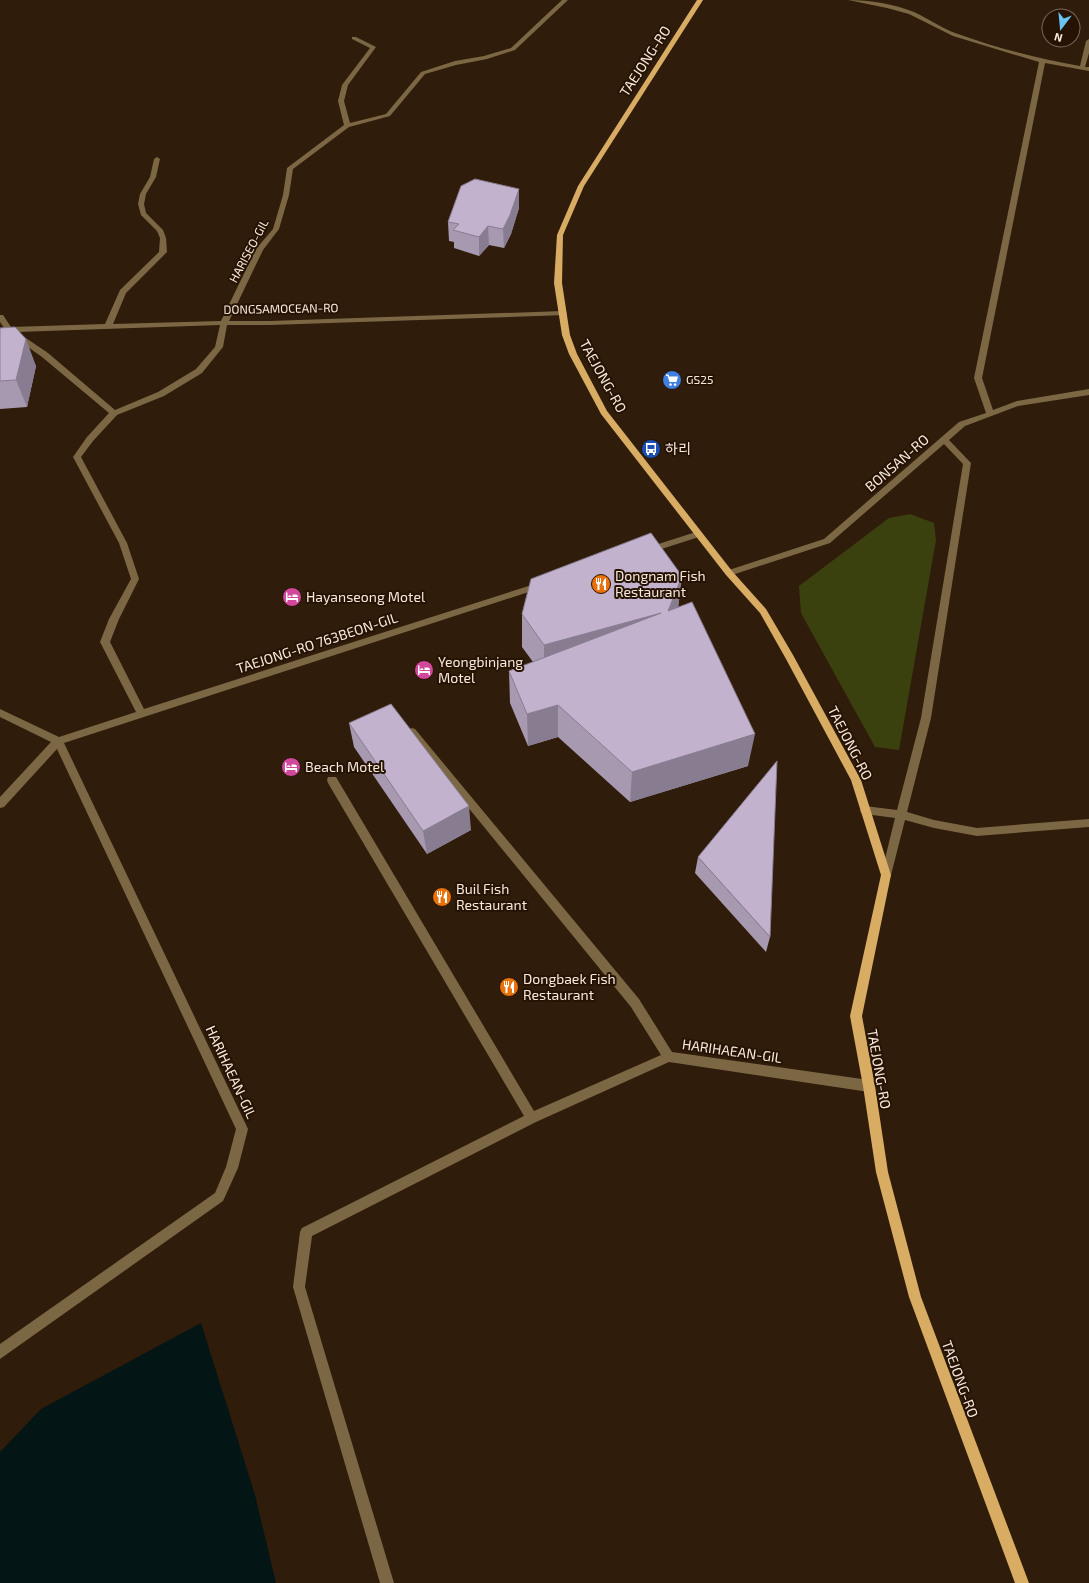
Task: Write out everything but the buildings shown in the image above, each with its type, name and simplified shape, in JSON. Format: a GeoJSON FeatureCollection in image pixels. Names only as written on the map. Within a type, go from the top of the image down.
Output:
{"type":"FeatureCollection","features":[{"type":"Feature","properties":{"kind":"main road","name":"TAEJONG-RO"},"geometry":{"type":"LineString","coordinates":[[700,0],[581,186],[560,235],[558,283],[566,334],[573,354],[604,412],[729,573],[763,611],[790,656],[856,780],[886,875],[856,1016],[869,1086],[882,1172],[915,1297],[1022,1583]]}},
{"type":"Feature","properties":{"kind":"street","name":"HARISEO-GIL"},"geometry":{"type":"LineString","coordinates":[[142,714],[105,642],[114,619],[135,578],[123,544],[77,457],[90,439],[114,413],[161,394],[199,370],[219,347],[224,323],[260,249],[276,229],[286,195],[290,168],[347,126],[388,115],[423,73],[455,62],[485,58],[513,49],[565,0]]}},
{"type":"Feature","properties":{"kind":"street"},"geometry":{"type":"LineString","coordinates":[[851,0],[888,6],[911,13],[955,35],[1042,61],[1086,68],[1089,41]]}},
{"type":"Feature","properties":{"kind":"street"},"geometry":{"type":"LineString","coordinates":[[347,126],[341,101],[345,85],[373,47],[354,38]]}},
{"type":"Feature","properties":{"kind":"street"},"geometry":{"type":"LineString","coordinates":[[990,414],[978,378],[1042,61]]}},
{"type":"Feature","properties":{"kind":"street"},"geometry":{"type":"LineString","coordinates":[[108,327],[123,292],[163,252],[163,238],[160,230],[143,214],[141,204],[144,194],[153,177],[157,159]]}},
{"type":"Feature","properties":{"kind":"street","name":"DONGSAMOCEAN-RO"},"geometry":{"type":"LineString","coordinates":[[0,330],[224,323],[270,324],[563,313]]}},
{"type":"Feature","properties":{"kind":"street"},"geometry":{"type":"LineString","coordinates":[[0,317],[9,330],[45,355],[114,413]]}},
{"type":"Feature","properties":{"kind":"street","name":"BONSAN-RO"},"geometry":{"type":"LineString","coordinates":[[729,573],[827,541],[962,424],[1017,404],[1089,392]]}},
{"type":"Feature","properties":{"kind":"street"},"geometry":{"type":"LineString","coordinates":[[886,875],[926,718],[967,463],[944,440]]}},
{"type":"Feature","properties":{"kind":"street"},"geometry":{"type":"LineString","coordinates":[[639,554],[699,534]]}},
{"type":"Feature","properties":{"kind":"street","name":"TAEJONG-RO 763BEON-GIL"},"geometry":{"type":"LineString","coordinates":[[58,741],[548,583]]}},
{"type":"Feature","properties":{"kind":"street"},"geometry":{"type":"LineString","coordinates":[[0,713],[58,741],[0,804]]}},
{"type":"Feature","properties":{"kind":"street"},"geometry":{"type":"LineString","coordinates":[[409,729],[635,1003],[669,1056]]}},
{"type":"Feature","properties":{"kind":"street","name":"HARIHAEAN-GIL"},"geometry":{"type":"LineString","coordinates":[[0,1352],[219,1196],[232,1168],[242,1129],[58,741]]}},
{"type":"Feature","properties":{"kind":"street"},"geometry":{"type":"LineString","coordinates":[[332,780],[532,1118]]}},
{"type":"Feature","properties":{"kind":"street"},"geometry":{"type":"LineString","coordinates":[[866,810],[901,815],[934,824],[977,832],[1089,823]]}},
{"type":"Feature","properties":{"kind":"street","name":"HARIHAEAN-GIL"},"geometry":{"type":"LineString","coordinates":[[387,1583],[299,1287],[306,1232],[532,1118],[669,1056],[869,1086]]}},
{"type":"Feature","properties":{"kind":"green space"},"geometry":{"type":"Polygon","coordinates":[[[910,514],[934,523],[936,540],[899,750],[875,747],[801,613],[799,586],[889,518],[910,514]]]}},
{"type":"Feature","properties":{"kind":"shaded area"},"geometry":{"type":"Polygon","coordinates":[[[201,1323],[255,1495],[276,1583],[0,1583],[0,1452],[41,1409],[201,1323]]]}},
{"type":"Feature","properties":{"kind":"place","name":"GS25"},"geometry":{"type":"Point","coordinates":[672,380]}},
{"type":"Feature","properties":{"kind":"place","name":"하리"},"geometry":{"type":"Point","coordinates":[651,449]}},
{"type":"Feature","properties":{"kind":"place","name":"Dongnam Fish Restaurant"},"geometry":{"type":"Point","coordinates":[601,584]}},
{"type":"Feature","properties":{"kind":"place","name":"Hayanseong Motel"},"geometry":{"type":"Point","coordinates":[292,597]}},
{"type":"Feature","properties":{"kind":"place","name":"Yeongbinjang Motel"},"geometry":{"type":"Point","coordinates":[424,670]}},
{"type":"Feature","properties":{"kind":"place","name":"Beach Motel"},"geometry":{"type":"Point","coordinates":[291,767]}},
{"type":"Feature","properties":{"kind":"place","name":"Buil Fish Restaurant"},"geometry":{"type":"Point","coordinates":[442,897]}},
{"type":"Feature","properties":{"kind":"place","name":"Dongbaek Fish Restaurant"},"geometry":{"type":"Point","coordinates":[509,987]}}]}
